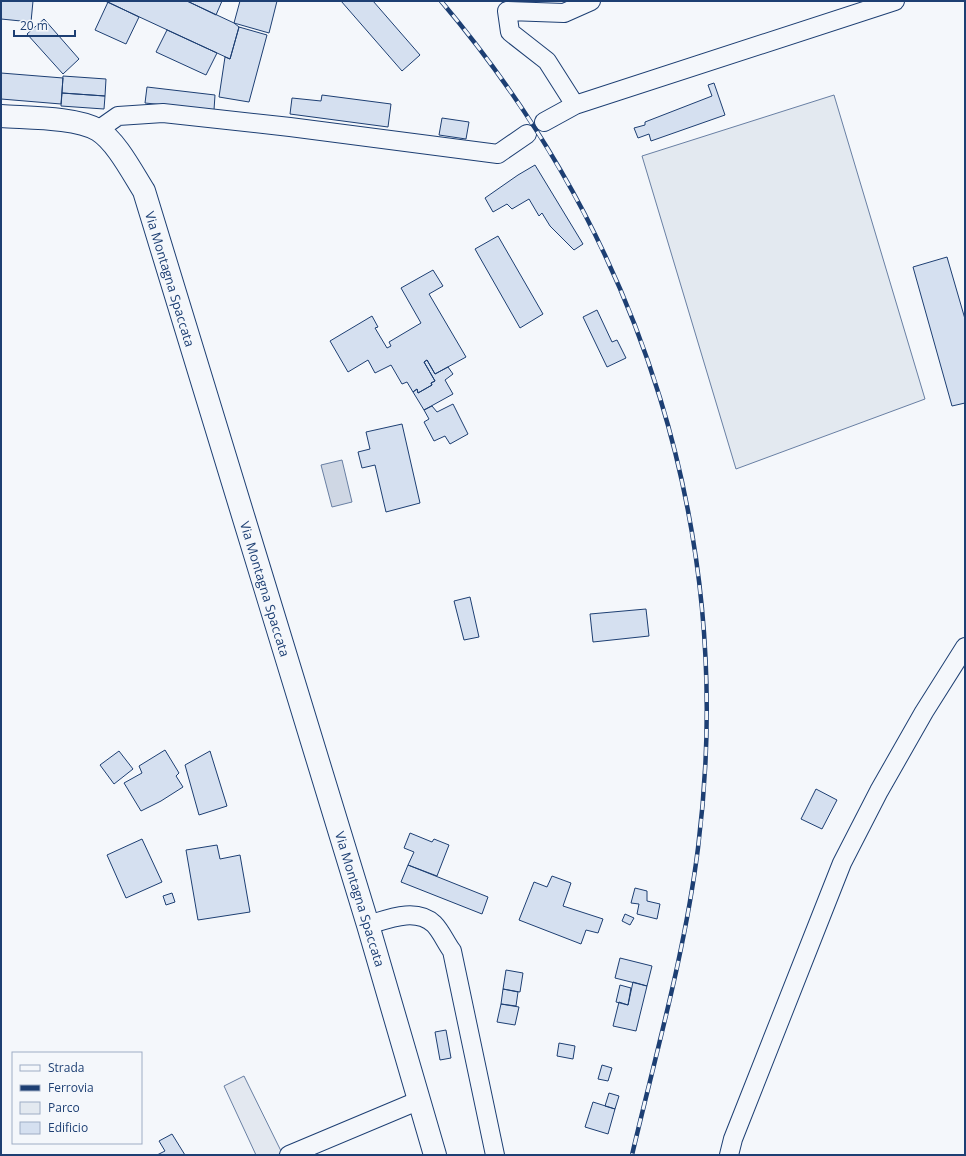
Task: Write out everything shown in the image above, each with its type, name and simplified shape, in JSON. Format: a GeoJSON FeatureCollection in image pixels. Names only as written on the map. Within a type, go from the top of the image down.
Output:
{"type":"FeatureCollection","features":[{"type":"Feature","properties":{"kind":"main road","name":"Via Montagna Spaccata"},"geometry":{"type":"LineString","coordinates":[[1,116],[74,121],[98,130],[114,144],[144,191],[368,925],[435,1155]]}},
{"type":"Feature","properties":{"kind":"street"},"geometry":{"type":"LineString","coordinates":[[575,105],[547,61],[510,32],[507,11],[564,13],[591,1]]}},
{"type":"Feature","properties":{"kind":"street"},"geometry":{"type":"LineString","coordinates":[[544,122],[575,105],[895,1]]}},
{"type":"Feature","properties":{"kind":"street"},"geometry":{"type":"LineString","coordinates":[[98,130],[118,116],[163,113],[290,127],[498,154],[527,134]]}},
{"type":"Feature","properties":{"kind":"street"},"geometry":{"type":"LineString","coordinates":[[729,1155],[733,1139],[842,863],[878,791],[924,712],[965,647]]}},
{"type":"Feature","properties":{"kind":"street"},"geometry":{"type":"LineString","coordinates":[[368,925],[399,916],[411,915],[423,917],[434,924],[452,951],[495,1155]]}},
{"type":"Feature","properties":{"kind":"street"},"geometry":{"type":"LineString","coordinates":[[289,1155],[420,1100]]}},
{"type":"Feature","properties":{"kind":"green space"},"geometry":{"type":"Polygon","coordinates":[[[834,95],[925,399],[736,469],[642,156],[834,95]]]}},
{"type":"Feature","properties":{"kind":"shaded area"},"geometry":{"type":"Polygon","coordinates":[[[342,460],[352,502],[332,507],[321,465],[342,460]]]}},
{"type":"Feature","properties":{"kind":"shaded area"},"geometry":{"type":"Polygon","coordinates":[[[244,1076],[282,1153],[277,1155],[256,1155],[224,1086],[244,1076]]]}},
{"type":"Feature","properties":{"kind":"building"},"geometry":{"type":"Polygon","coordinates":[[[1,1],[33,1],[31,22],[1,19],[1,1]]]}},
{"type":"Feature","properties":{"kind":"building"},"geometry":{"type":"Polygon","coordinates":[[[105,1],[187,1],[234,23],[239,27],[230,59],[105,1]]]}},
{"type":"Feature","properties":{"kind":"building"},"geometry":{"type":"Polygon","coordinates":[[[187,1],[222,1],[216,15],[187,1]]]}},
{"type":"Feature","properties":{"kind":"building"},"geometry":{"type":"Polygon","coordinates":[[[240,1],[277,1],[269,33],[234,23],[240,1]]]}},
{"type":"Feature","properties":{"kind":"building"},"geometry":{"type":"Polygon","coordinates":[[[341,1],[373,1],[420,55],[402,71],[341,1]]]}},
{"type":"Feature","properties":{"kind":"building"},"geometry":{"type":"Polygon","coordinates":[[[108,2],[139,17],[126,44],[95,30],[108,2]]]}},
{"type":"Feature","properties":{"kind":"building"},"geometry":{"type":"Polygon","coordinates":[[[44,19],[79,59],[63,74],[27,34],[44,19]]]}},
{"type":"Feature","properties":{"kind":"building"},"geometry":{"type":"Polygon","coordinates":[[[239,27],[267,35],[249,102],[219,97],[225,57],[230,59],[239,27]]]}},
{"type":"Feature","properties":{"kind":"building"},"geometry":{"type":"Polygon","coordinates":[[[167,30],[217,53],[206,75],[156,52],[167,30]]]}},
{"type":"Feature","properties":{"kind":"building"},"geometry":{"type":"Polygon","coordinates":[[[1,73],[63,78],[61,104],[1,99],[1,73]]]}},
{"type":"Feature","properties":{"kind":"building"},"geometry":{"type":"Polygon","coordinates":[[[63,76],[106,79],[105,96],[62,93],[63,76]]]}},
{"type":"Feature","properties":{"kind":"building"},"geometry":{"type":"Polygon","coordinates":[[[714,83],[725,115],[651,141],[649,134],[638,138],[634,128],[645,125],[645,122],[712,96],[708,85],[714,83]]]}},
{"type":"Feature","properties":{"kind":"building"},"geometry":{"type":"Polygon","coordinates":[[[147,87],[215,95],[214,110],[145,103],[147,87]]]}},
{"type":"Feature","properties":{"kind":"building"},"geometry":{"type":"Polygon","coordinates":[[[62,93],[105,96],[104,109],[61,106],[62,93]]]}},
{"type":"Feature","properties":{"kind":"building"},"geometry":{"type":"Polygon","coordinates":[[[322,95],[391,104],[388,127],[290,114],[292,98],[321,101],[322,95]]]}},
{"type":"Feature","properties":{"kind":"building"},"geometry":{"type":"Polygon","coordinates":[[[442,118],[469,122],[466,139],[439,135],[442,118]]]}},
{"type":"Feature","properties":{"kind":"building"},"geometry":{"type":"Polygon","coordinates":[[[535,165],[583,244],[574,250],[550,226],[542,213],[539,216],[529,199],[512,209],[507,204],[493,212],[485,198],[535,165]]]}},
{"type":"Feature","properties":{"kind":"building"},"geometry":{"type":"Polygon","coordinates":[[[498,236],[543,314],[520,328],[475,249],[498,236]]]}},
{"type":"Feature","properties":{"kind":"building"},"geometry":{"type":"Polygon","coordinates":[[[947,257],[965,319],[965,403],[952,406],[913,267],[947,257]]]}},
{"type":"Feature","properties":{"kind":"building"},"geometry":{"type":"Polygon","coordinates":[[[433,270],[443,286],[429,294],[466,357],[435,374],[427,360],[424,362],[435,381],[431,383],[432,385],[418,393],[417,389],[413,392],[407,382],[402,384],[391,365],[375,373],[368,360],[348,372],[330,341],[372,316],[378,327],[375,328],[387,348],[391,346],[389,342],[421,323],[401,288],[433,270]]]}},
{"type":"Feature","properties":{"kind":"building"},"geometry":{"type":"Polygon","coordinates":[[[597,310],[612,342],[617,340],[626,358],[607,367],[583,317],[597,310]]]}},
{"type":"Feature","properties":{"kind":"building"},"geometry":{"type":"Polygon","coordinates":[[[427,360],[435,374],[448,367],[453,374],[445,380],[453,394],[424,410],[413,392],[417,389],[418,393],[432,385],[431,383],[435,381],[424,362],[427,360]]]}},
{"type":"Feature","properties":{"kind":"building"},"geometry":{"type":"Polygon","coordinates":[[[453,404],[468,434],[450,444],[445,436],[434,441],[424,422],[429,419],[424,410],[432,406],[437,412],[453,404]]]}},
{"type":"Feature","properties":{"kind":"building"},"geometry":{"type":"Polygon","coordinates":[[[402,424],[420,503],[386,512],[375,465],[362,468],[358,452],[370,449],[366,432],[402,424]]]}},
{"type":"Feature","properties":{"kind":"building"},"geometry":{"type":"Polygon","coordinates":[[[470,597],[479,637],[464,640],[454,601],[470,597]]]}},
{"type":"Feature","properties":{"kind":"building"},"geometry":{"type":"Polygon","coordinates":[[[646,609],[649,636],[593,642],[590,614],[646,609]]]}},
{"type":"Feature","properties":{"kind":"building"},"geometry":{"type":"Polygon","coordinates":[[[165,750],[179,773],[176,776],[183,787],[161,801],[141,811],[124,783],[142,773],[139,766],[165,750]]]}},
{"type":"Feature","properties":{"kind":"building"},"geometry":{"type":"Polygon","coordinates":[[[119,751],[133,769],[114,784],[100,765],[119,751]]]}},
{"type":"Feature","properties":{"kind":"building"},"geometry":{"type":"Polygon","coordinates":[[[210,751],[227,806],[199,815],[185,765],[210,751]]]}},
{"type":"Feature","properties":{"kind":"building"},"geometry":{"type":"Polygon","coordinates":[[[816,789],[837,800],[822,829],[801,819],[816,789]]]}},
{"type":"Feature","properties":{"kind":"building"},"geometry":{"type":"Polygon","coordinates":[[[410,833],[432,842],[434,839],[449,845],[437,876],[408,865],[414,852],[404,848],[410,833]]]}},
{"type":"Feature","properties":{"kind":"building"},"geometry":{"type":"Polygon","coordinates":[[[142,839],[162,882],[126,898],[107,855],[142,839]]]}},
{"type":"Feature","properties":{"kind":"building"},"geometry":{"type":"Polygon","coordinates":[[[217,845],[220,859],[240,855],[250,912],[198,920],[186,850],[217,845]]]}},
{"type":"Feature","properties":{"kind":"building"},"geometry":{"type":"Polygon","coordinates":[[[408,865],[488,897],[482,914],[401,882],[408,865]]]}},
{"type":"Feature","properties":{"kind":"building"},"geometry":{"type":"Polygon","coordinates":[[[552,876],[571,883],[563,906],[603,919],[598,933],[586,930],[581,944],[519,920],[534,882],[547,887],[552,876]]]}},
{"type":"Feature","properties":{"kind":"building"},"geometry":{"type":"Polygon","coordinates":[[[635,888],[647,891],[647,901],[660,904],[657,919],[637,914],[639,904],[631,903],[635,888]]]}},
{"type":"Feature","properties":{"kind":"building"},"geometry":{"type":"Polygon","coordinates":[[[172,893],[175,902],[166,905],[163,896],[172,893]]]}},
{"type":"Feature","properties":{"kind":"building"},"geometry":{"type":"Polygon","coordinates":[[[625,914],[634,918],[630,925],[622,921],[625,914]]]}},
{"type":"Feature","properties":{"kind":"building"},"geometry":{"type":"Polygon","coordinates":[[[620,958],[652,966],[647,986],[615,978],[620,958]]]}},
{"type":"Feature","properties":{"kind":"building"},"geometry":{"type":"Polygon","coordinates":[[[506,970],[523,973],[520,992],[503,989],[506,970]]]}},
{"type":"Feature","properties":{"kind":"building"},"geometry":{"type":"Polygon","coordinates":[[[633,982],[647,986],[636,1031],[613,1026],[619,1002],[628,1005],[633,982]]]}},
{"type":"Feature","properties":{"kind":"building"},"geometry":{"type":"Polygon","coordinates":[[[620,985],[631,988],[628,1005],[616,1002],[620,985]]]}},
{"type":"Feature","properties":{"kind":"building"},"geometry":{"type":"Polygon","coordinates":[[[503,989],[518,992],[516,1006],[501,1004],[503,989]]]}},
{"type":"Feature","properties":{"kind":"building"},"geometry":{"type":"Polygon","coordinates":[[[501,1004],[519,1007],[515,1025],[497,1022],[501,1004]]]}},
{"type":"Feature","properties":{"kind":"building"},"geometry":{"type":"Polygon","coordinates":[[[446,1030],[451,1058],[440,1060],[435,1032],[446,1030]]]}},
{"type":"Feature","properties":{"kind":"building"},"geometry":{"type":"Polygon","coordinates":[[[559,1043],[575,1046],[573,1059],[557,1056],[559,1043]]]}},
{"type":"Feature","properties":{"kind":"building"},"geometry":{"type":"Polygon","coordinates":[[[602,1065],[612,1068],[608,1081],[598,1079],[602,1065]]]}},
{"type":"Feature","properties":{"kind":"building"},"geometry":{"type":"Polygon","coordinates":[[[609,1093],[619,1096],[615,1109],[605,1106],[609,1093]]]}},
{"type":"Feature","properties":{"kind":"building"},"geometry":{"type":"Polygon","coordinates":[[[593,1102],[615,1109],[608,1134],[585,1127],[593,1102]]]}},
{"type":"Feature","properties":{"kind":"building"},"geometry":{"type":"Polygon","coordinates":[[[172,1134],[185,1155],[157,1155],[165,1151],[159,1141],[172,1134]]]}},
{"type":"Feature","properties":{"kind":"railway"},"geometry":{"type":"LineString","coordinates":[[441,1],[512,93],[572,190],[621,292],[660,398],[687,506],[703,618],[706,732],[698,848],[686,926],[678,964],[632,1155]]}}]}
